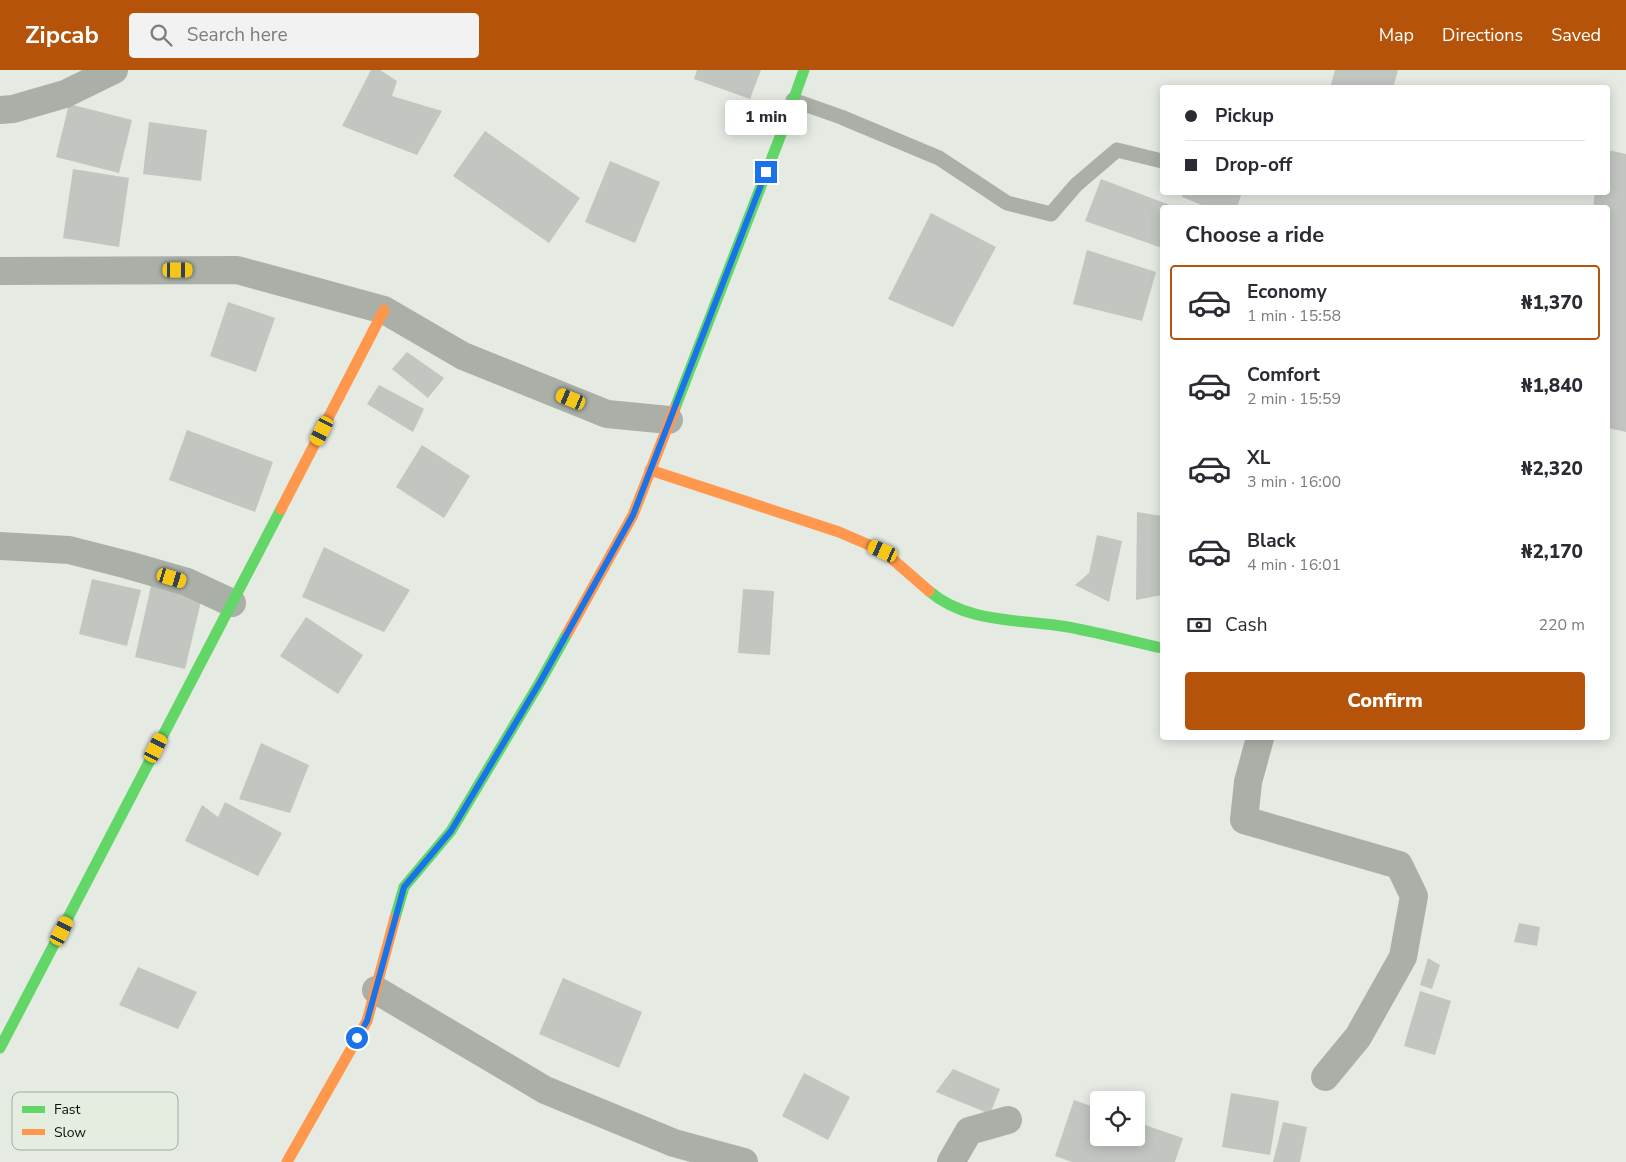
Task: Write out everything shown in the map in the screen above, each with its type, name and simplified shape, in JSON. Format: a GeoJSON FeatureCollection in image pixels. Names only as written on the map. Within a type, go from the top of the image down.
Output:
{"type":"FeatureCollection","features":[{"type":"Feature","properties":{"kind":"street"},"geometry":{"type":"LineString","coordinates":[[0,110],[13,109],[65,94],[114,70]]}},
{"type":"Feature","properties":{"kind":"street"},"geometry":{"type":"LineString","coordinates":[[287,1162],[367,1021],[404,887],[451,831],[540,682],[633,515],[804,70]]}},
{"type":"Feature","properties":{"kind":"street"},"geometry":{"type":"LineString","coordinates":[[0,271],[237,270],[384,310],[463,356],[607,414],[669,420]]}},
{"type":"Feature","properties":{"kind":"street"},"geometry":{"type":"LineString","coordinates":[[0,1048],[384,310]]}},
{"type":"Feature","properties":{"kind":"street"},"geometry":{"type":"LineString","coordinates":[[650,470],[839,532],[883,551],[935,596],[971,614],[1068,627],[1160,648]]}},
{"type":"Feature","properties":{"kind":"street"},"geometry":{"type":"LineString","coordinates":[[0,546],[59,549],[128,564],[187,582],[232,603]]}},
{"type":"Feature","properties":{"kind":"street"},"geometry":{"type":"LineString","coordinates":[[1259,740],[1248,782],[1244,820],[1398,865],[1414,896],[1403,957],[1358,1037],[1325,1077]]}},
{"type":"Feature","properties":{"kind":"street"},"geometry":{"type":"LineString","coordinates":[[376,990],[545,1090],[674,1143],[744,1162]]}},
{"type":"Feature","properties":{"kind":"street"},"geometry":{"type":"LineString","coordinates":[[950,1162],[969,1131],[1008,1120]]}},
{"type":"Feature","properties":{"kind":"lane"},"geometry":{"type":"LineString","coordinates":[[794,100],[939,158],[1007,203],[1051,214],[1076,186],[1117,150],[1160,161]]}},
{"type":"Feature","properties":{"kind":"building"},"geometry":{"type":"Polygon","coordinates":[[[371,70],[380,70],[397,81],[392,96],[442,111],[417,155],[342,126],[371,70]]]}},
{"type":"Feature","properties":{"kind":"building"},"geometry":{"type":"Polygon","coordinates":[[[697,70],[761,70],[750,99],[694,79],[697,70]]]}},
{"type":"Feature","properties":{"kind":"building"},"geometry":{"type":"Polygon","coordinates":[[[1335,70],[1398,70],[1394,85],[1331,85],[1335,70]]]}},
{"type":"Feature","properties":{"kind":"building"},"geometry":{"type":"Polygon","coordinates":[[[69,104],[132,120],[119,173],[56,157],[69,104]]]}},
{"type":"Feature","properties":{"kind":"building"},"geometry":{"type":"Polygon","coordinates":[[[149,122],[207,130],[201,181],[143,174],[149,122]]]}},
{"type":"Feature","properties":{"kind":"building"},"geometry":{"type":"Polygon","coordinates":[[[485,131],[580,198],[549,243],[453,176],[485,131]]]}},
{"type":"Feature","properties":{"kind":"building"},"geometry":{"type":"Polygon","coordinates":[[[1610,150],[1626,154],[1626,432],[1610,428],[1610,205],[1593,205],[1595,195],[1610,195],[1610,150]]]}},
{"type":"Feature","properties":{"kind":"building"},"geometry":{"type":"Polygon","coordinates":[[[610,161],[660,182],[635,243],[585,222],[610,161]]]}},
{"type":"Feature","properties":{"kind":"building"},"geometry":{"type":"Polygon","coordinates":[[[73,169],[129,178],[119,247],[63,238],[73,169]]]}},
{"type":"Feature","properties":{"kind":"building"},"geometry":{"type":"Polygon","coordinates":[[[1101,179],[1170,205],[1160,205],[1160,247],[1085,221],[1101,179]]]}},
{"type":"Feature","properties":{"kind":"building"},"geometry":{"type":"Polygon","coordinates":[[[1182,195],[1241,195],[1238,205],[1202,205],[1182,197],[1182,195]]]}},
{"type":"Feature","properties":{"kind":"building"},"geometry":{"type":"Polygon","coordinates":[[[931,213],[996,247],[953,327],[888,299],[931,213]]]}},
{"type":"Feature","properties":{"kind":"building"},"geometry":{"type":"Polygon","coordinates":[[[1087,250],[1156,272],[1142,321],[1073,304],[1087,250]]]}},
{"type":"Feature","properties":{"kind":"building"},"geometry":{"type":"Polygon","coordinates":[[[228,302],[275,318],[256,372],[210,356],[228,302]]]}},
{"type":"Feature","properties":{"kind":"building"},"geometry":{"type":"Polygon","coordinates":[[[407,352],[444,378],[428,398],[392,369],[407,352]]]}},
{"type":"Feature","properties":{"kind":"building"},"geometry":{"type":"Polygon","coordinates":[[[379,385],[424,409],[413,432],[367,404],[379,385]]]}},
{"type":"Feature","properties":{"kind":"building"},"geometry":{"type":"Polygon","coordinates":[[[187,430],[273,462],[255,512],[169,480],[187,430]]]}},
{"type":"Feature","properties":{"kind":"building"},"geometry":{"type":"Polygon","coordinates":[[[422,445],[470,476],[444,518],[396,487],[422,445]]]}},
{"type":"Feature","properties":{"kind":"building"},"geometry":{"type":"Polygon","coordinates":[[[1137,512],[1160,516],[1160,595],[1136,600],[1137,512]]]}},
{"type":"Feature","properties":{"kind":"building"},"geometry":{"type":"Polygon","coordinates":[[[1097,535],[1122,541],[1109,602],[1075,585],[1089,573],[1097,535]]]}},
{"type":"Feature","properties":{"kind":"building"},"geometry":{"type":"Polygon","coordinates":[[[324,547],[410,590],[384,632],[302,597],[324,547]]]}},
{"type":"Feature","properties":{"kind":"building"},"geometry":{"type":"Polygon","coordinates":[[[92,579],[141,590],[127,646],[79,634],[92,579]]]}},
{"type":"Feature","properties":{"kind":"building"},"geometry":{"type":"Polygon","coordinates":[[[151,586],[202,597],[185,669],[135,657],[151,586]]]}},
{"type":"Feature","properties":{"kind":"building"},"geometry":{"type":"Polygon","coordinates":[[[743,589],[774,591],[770,655],[738,653],[743,589]]]}},
{"type":"Feature","properties":{"kind":"building"},"geometry":{"type":"Polygon","coordinates":[[[306,617],[363,655],[338,694],[280,656],[306,617]]]}},
{"type":"Feature","properties":{"kind":"building"},"geometry":{"type":"Polygon","coordinates":[[[261,743],[309,765],[290,813],[239,799],[261,743]]]}},
{"type":"Feature","properties":{"kind":"building"},"geometry":{"type":"Polygon","coordinates":[[[225,802],[282,833],[258,876],[185,841],[202,805],[218,817],[225,802]]]}},
{"type":"Feature","properties":{"kind":"building"},"geometry":{"type":"Polygon","coordinates":[[[1519,923],[1540,927],[1537,946],[1514,942],[1519,923]]]}},
{"type":"Feature","properties":{"kind":"building"},"geometry":{"type":"Polygon","coordinates":[[[1428,958],[1440,965],[1432,989],[1420,985],[1428,958]]]}},
{"type":"Feature","properties":{"kind":"building"},"geometry":{"type":"Polygon","coordinates":[[[138,967],[197,992],[178,1029],[119,1005],[138,967]]]}},
{"type":"Feature","properties":{"kind":"building"},"geometry":{"type":"Polygon","coordinates":[[[563,978],[642,1012],[619,1068],[539,1034],[563,978]]]}},
{"type":"Feature","properties":{"kind":"building"},"geometry":{"type":"Polygon","coordinates":[[[1420,991],[1451,1001],[1435,1055],[1404,1046],[1420,991]]]}},
{"type":"Feature","properties":{"kind":"building"},"geometry":{"type":"Polygon","coordinates":[[[953,1069],[1000,1089],[990,1114],[936,1092],[953,1069]]]}},
{"type":"Feature","properties":{"kind":"building"},"geometry":{"type":"Polygon","coordinates":[[[804,1073],[850,1097],[828,1140],[782,1116],[804,1073]]]}},
{"type":"Feature","properties":{"kind":"building"},"geometry":{"type":"Polygon","coordinates":[[[1231,1093],[1279,1101],[1270,1155],[1222,1147],[1231,1093]]]}},
{"type":"Feature","properties":{"kind":"building"},"geometry":{"type":"Polygon","coordinates":[[[1074,1100],[1090,1106],[1090,1146],[1145,1146],[1145,1125],[1183,1138],[1175,1162],[1072,1162],[1055,1156],[1074,1100]]]}},
{"type":"Feature","properties":{"kind":"building"},"geometry":{"type":"Polygon","coordinates":[[[1283,1122],[1307,1127],[1300,1162],[1273,1162],[1283,1122]]]}},
{"type":"Feature","properties":{"kind":"traffic: fast"},"geometry":{"type":"LineString","coordinates":[[675,408],[804,70]]}},
{"type":"Feature","properties":{"kind":"traffic: fast"},"geometry":{"type":"LineString","coordinates":[[0,1048],[281,509]]}},
{"type":"Feature","properties":{"kind":"traffic: fast"},"geometry":{"type":"LineString","coordinates":[[929,591],[944,602],[978,615],[1068,627],[1160,648]]}},
{"type":"Feature","properties":{"kind":"traffic: fast"},"geometry":{"type":"LineString","coordinates":[[395,918],[404,887],[451,831],[568,632]]}},
{"type":"Feature","properties":{"kind":"traffic: slow"},"geometry":{"type":"LineString","coordinates":[[281,509],[384,310]]}},
{"type":"Feature","properties":{"kind":"traffic: slow"},"geometry":{"type":"LineString","coordinates":[[568,632],[633,515],[675,408]]}},
{"type":"Feature","properties":{"kind":"traffic: slow"},"geometry":{"type":"LineString","coordinates":[[650,470],[839,532],[883,551],[929,591]]}},
{"type":"Feature","properties":{"kind":"traffic: slow"},"geometry":{"type":"LineString","coordinates":[[287,1162],[367,1021],[395,918]]}},
{"type":"Feature","properties":{"kind":"route"},"geometry":{"type":"LineString","coordinates":[[357,1038],[367,1021],[404,887],[451,831],[540,682],[633,515],[766,172]]}}]}
